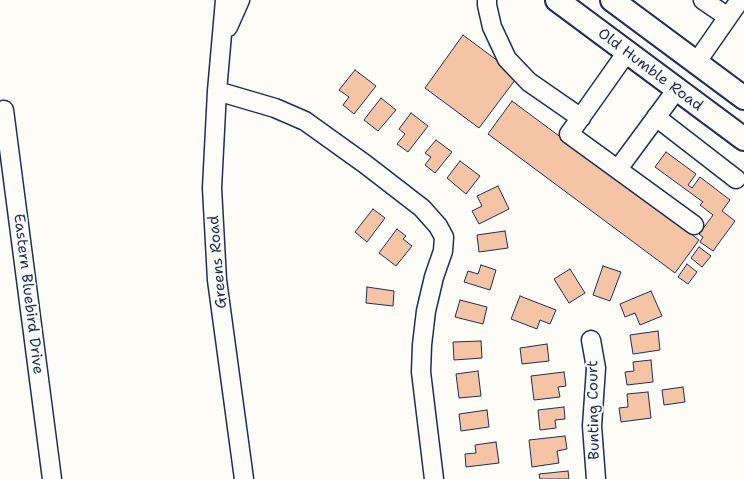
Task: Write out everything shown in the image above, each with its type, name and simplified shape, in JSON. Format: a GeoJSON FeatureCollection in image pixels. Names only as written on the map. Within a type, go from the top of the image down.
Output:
{"type":"FeatureCollection","features":[{"type":"Feature","properties":{"kind":"main road","name":"Old Humble Road"},"geometry":{"type":"LineString","coordinates":[[557,0],[744,139]]}},
{"type":"Feature","properties":{"kind":"main road"},"geometry":{"type":"LineString","coordinates":[[612,0],[744,98]]}},
{"type":"Feature","properties":{"kind":"main road"},"geometry":{"type":"LineString","coordinates":[[677,90],[696,63]]}},
{"type":"Feature","properties":{"kind":"street","name":"Greens Road"},"geometry":{"type":"LineString","coordinates":[[225,0],[220,44],[212,188],[218,280],[244,479]]}},
{"type":"Feature","properties":{"kind":"street","name":"Greens Road"},"geometry":{"type":"LineString","coordinates":[[220,44],[240,0]]}},
{"type":"Feature","properties":{"kind":"street"},"geometry":{"type":"LineString","coordinates":[[488,0],[487,5],[492,27],[507,59],[529,82],[581,118]]}},
{"type":"Feature","properties":{"kind":"street"},"geometry":{"type":"LineString","coordinates":[[703,0],[728,17]]}},
{"type":"Feature","properties":{"kind":"street"},"geometry":{"type":"LineString","coordinates":[[696,63],[740,0]]}},
{"type":"Feature","properties":{"kind":"street"},"geometry":{"type":"LineString","coordinates":[[627,52],[569,134],[694,225]]}},
{"type":"Feature","properties":{"kind":"street"},"geometry":{"type":"LineString","coordinates":[[618,169],[677,90]]}},
{"type":"Feature","properties":{"kind":"street"},"geometry":{"type":"LineString","coordinates":[[217,91],[275,108],[305,121],[422,208],[438,226],[444,237],[443,251],[434,277],[426,311],[421,372],[434,479]]}},
{"type":"Feature","properties":{"kind":"street","name":"Eastern Bluebird Drive"},"geometry":{"type":"LineString","coordinates":[[4,110],[8,202],[52,479]]}},
{"type":"Feature","properties":{"kind":"street"},"geometry":{"type":"LineString","coordinates":[[656,117],[736,179]]}},
{"type":"Feature","properties":{"kind":"street","name":"Bunting Court"},"geometry":{"type":"LineString","coordinates":[[591,340],[596,368],[592,426],[596,479]]}},
{"type":"Feature","properties":{"kind":"building"},"geometry":{"type":"Polygon","coordinates":[[[463,35],[518,76],[479,128],[425,88],[463,35]]]}},
{"type":"Feature","properties":{"kind":"building"},"geometry":{"type":"Polygon","coordinates":[[[355,70],[376,86],[354,114],[343,105],[349,97],[339,90],[355,70]]]}},
{"type":"Feature","properties":{"kind":"building"},"geometry":{"type":"Polygon","coordinates":[[[381,98],[396,110],[378,131],[364,120],[381,98]]]}},
{"type":"Feature","properties":{"kind":"building"},"geometry":{"type":"Polygon","coordinates":[[[512,101],[699,240],[675,273],[488,134],[512,101]]]}},
{"type":"Feature","properties":{"kind":"building"},"geometry":{"type":"Polygon","coordinates":[[[411,113],[428,126],[408,152],[397,144],[405,134],[399,129],[411,113]]]}},
{"type":"Feature","properties":{"kind":"building"},"geometry":{"type":"Polygon","coordinates":[[[436,140],[452,152],[435,173],[425,165],[431,157],[425,153],[436,140]]]}},
{"type":"Feature","properties":{"kind":"building"},"geometry":{"type":"Polygon","coordinates":[[[666,152],[696,174],[688,185],[692,188],[700,177],[730,200],[722,211],[735,221],[713,251],[700,242],[703,237],[699,234],[713,215],[700,205],[703,202],[655,167],[666,152]]]}},
{"type":"Feature","properties":{"kind":"building"},"geometry":{"type":"Polygon","coordinates":[[[460,161],[480,176],[466,194],[447,178],[460,161]]]}},
{"type":"Feature","properties":{"kind":"building"},"geometry":{"type":"Polygon","coordinates":[[[498,186],[509,209],[479,224],[472,211],[482,206],[477,196],[498,186]]]}},
{"type":"Feature","properties":{"kind":"building"},"geometry":{"type":"Polygon","coordinates":[[[373,209],[385,218],[367,242],[355,232],[373,209]]]}},
{"type":"Feature","properties":{"kind":"building"},"geometry":{"type":"Polygon","coordinates":[[[397,229],[406,236],[403,239],[412,246],[396,266],[379,253],[397,229]]]}},
{"type":"Feature","properties":{"kind":"building"},"geometry":{"type":"Polygon","coordinates":[[[505,231],[508,248],[479,252],[477,235],[505,231]]]}},
{"type":"Feature","properties":{"kind":"building"},"geometry":{"type":"Polygon","coordinates":[[[699,247],[711,256],[702,267],[691,258],[699,247]]]}},
{"type":"Feature","properties":{"kind":"building"},"geometry":{"type":"Polygon","coordinates":[[[687,264],[697,272],[688,284],[678,277],[687,264]]]}},
{"type":"Feature","properties":{"kind":"building"},"geometry":{"type":"Polygon","coordinates":[[[481,265],[496,270],[490,290],[464,282],[468,271],[478,274],[481,265]]]}},
{"type":"Feature","properties":{"kind":"building"},"geometry":{"type":"Polygon","coordinates":[[[603,266],[621,272],[610,301],[593,295],[603,266]]]}},
{"type":"Feature","properties":{"kind":"building"},"geometry":{"type":"Polygon","coordinates":[[[570,269],[585,293],[569,303],[554,279],[570,269]]]}},
{"type":"Feature","properties":{"kind":"building"},"geometry":{"type":"Polygon","coordinates":[[[367,287],[394,291],[393,306],[366,303],[367,287]]]}},
{"type":"Feature","properties":{"kind":"building"},"geometry":{"type":"Polygon","coordinates":[[[651,291],[662,316],[640,325],[635,313],[625,317],[620,304],[651,291]]]}},
{"type":"Feature","properties":{"kind":"building"},"geometry":{"type":"Polygon","coordinates":[[[520,296],[556,310],[550,324],[540,320],[537,329],[511,319],[520,296]]]}},
{"type":"Feature","properties":{"kind":"building"},"geometry":{"type":"Polygon","coordinates":[[[460,300],[487,307],[483,324],[455,317],[460,300]]]}},
{"type":"Feature","properties":{"kind":"building"},"geometry":{"type":"Polygon","coordinates":[[[658,331],[660,350],[633,354],[630,335],[658,331]]]}},
{"type":"Feature","properties":{"kind":"building"},"geometry":{"type":"Polygon","coordinates":[[[481,341],[482,358],[454,360],[453,342],[481,341]]]}},
{"type":"Feature","properties":{"kind":"building"},"geometry":{"type":"Polygon","coordinates":[[[547,344],[549,361],[522,364],[520,348],[547,344]]]}},
{"type":"Feature","properties":{"kind":"building"},"geometry":{"type":"Polygon","coordinates":[[[651,360],[653,382],[627,385],[625,372],[634,371],[633,362],[651,360]]]}},
{"type":"Feature","properties":{"kind":"building"},"geometry":{"type":"Polygon","coordinates":[[[478,371],[481,396],[459,398],[456,374],[478,371]]]}},
{"type":"Feature","properties":{"kind":"building"},"geometry":{"type":"Polygon","coordinates":[[[564,372],[566,386],[558,387],[560,397],[534,400],[531,376],[564,372]]]}},
{"type":"Feature","properties":{"kind":"building"},"geometry":{"type":"Polygon","coordinates":[[[683,387],[685,402],[664,405],[662,390],[683,387]]]}},
{"type":"Feature","properties":{"kind":"building"},"geometry":{"type":"Polygon","coordinates":[[[648,392],[651,418],[621,422],[619,408],[628,407],[627,394],[648,392]]]}},
{"type":"Feature","properties":{"kind":"building"},"geometry":{"type":"Polygon","coordinates":[[[564,407],[565,419],[555,420],[556,428],[540,430],[538,410],[564,407]]]}},
{"type":"Feature","properties":{"kind":"building"},"geometry":{"type":"Polygon","coordinates":[[[487,410],[489,427],[461,431],[459,414],[487,410]]]}},
{"type":"Feature","properties":{"kind":"building"},"geometry":{"type":"Polygon","coordinates":[[[565,436],[567,449],[557,451],[559,463],[532,467],[529,440],[565,436]]]}},
{"type":"Feature","properties":{"kind":"building"},"geometry":{"type":"Polygon","coordinates":[[[496,442],[499,463],[466,467],[465,454],[476,453],[475,445],[496,442]]]}},
{"type":"Feature","properties":{"kind":"building"},"geometry":{"type":"Polygon","coordinates":[[[568,471],[569,479],[540,479],[539,474],[568,471]]]}}]}
